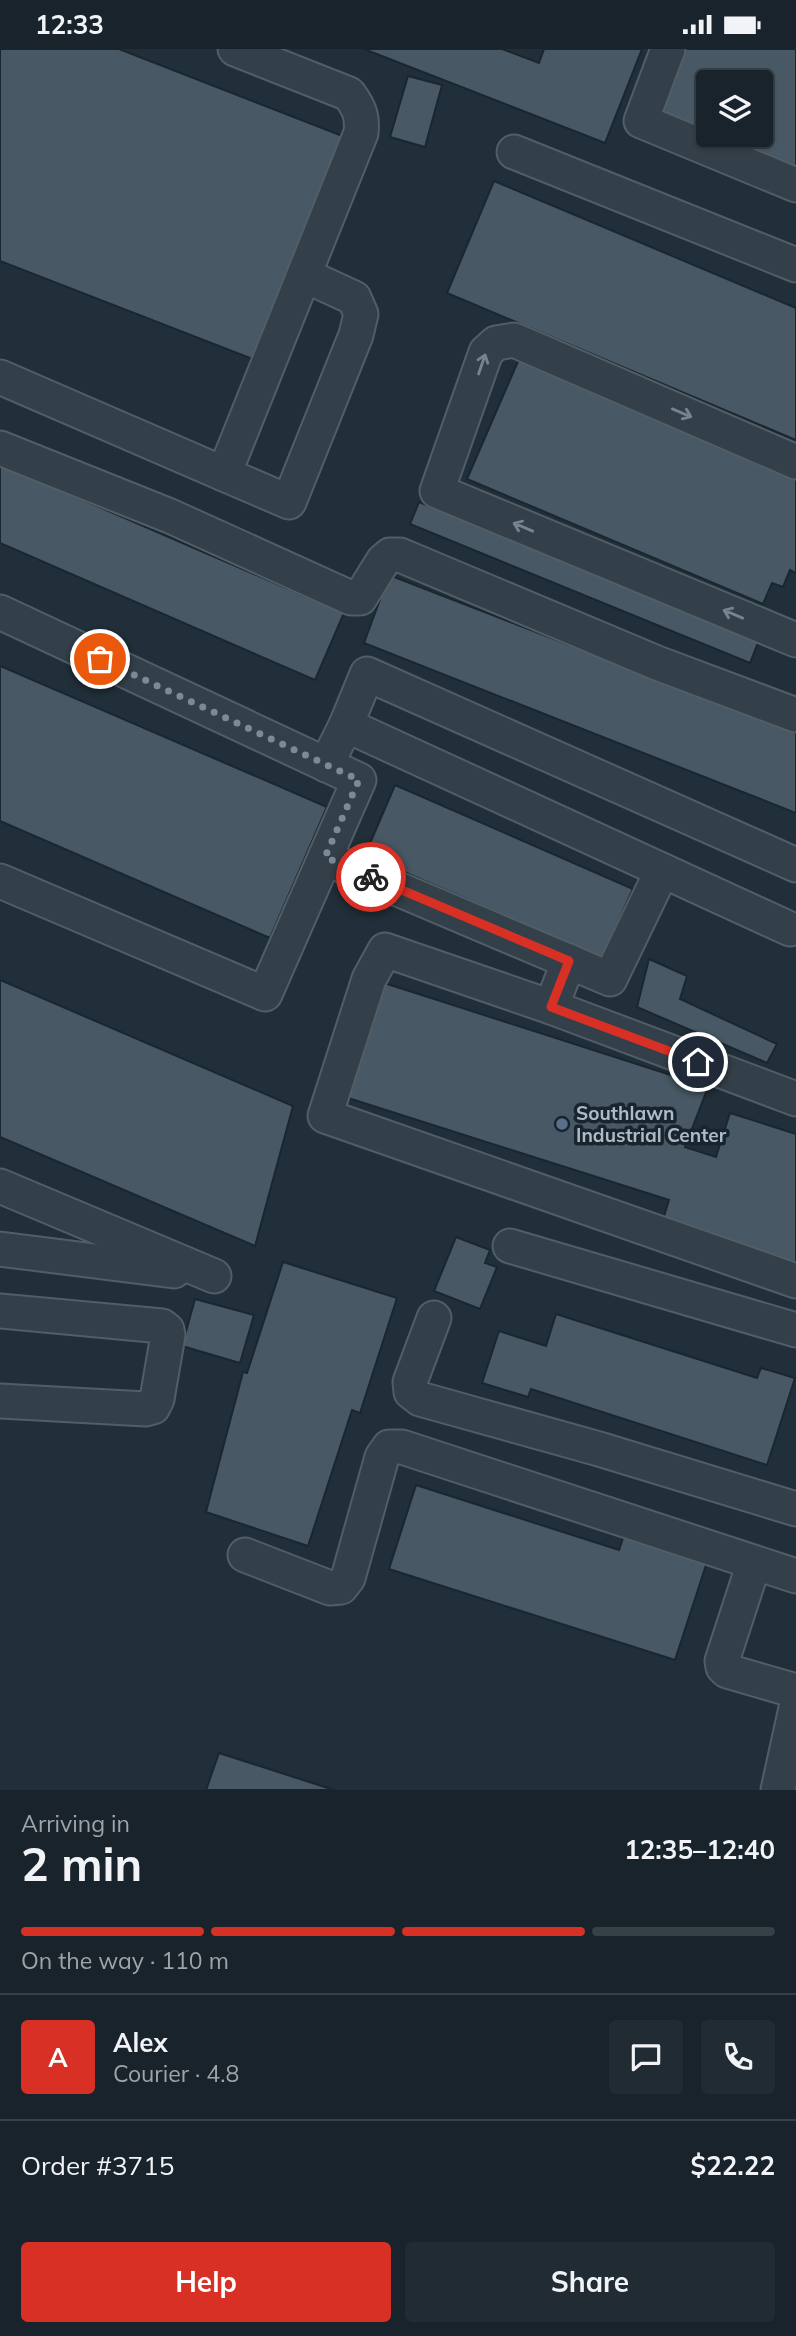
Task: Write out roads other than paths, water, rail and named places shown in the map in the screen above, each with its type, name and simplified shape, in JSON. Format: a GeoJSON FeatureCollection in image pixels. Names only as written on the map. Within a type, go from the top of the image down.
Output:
{"type":"FeatureCollection","features":[{"type":"Feature","properties":{"kind":"street"},"geometry":{"type":"LineString","coordinates":[[224,474],[360,133],[362,118],[349,95],[235,49]]}},
{"type":"Feature","properties":{"kind":"street"},"geometry":{"type":"LineString","coordinates":[[668,49],[641,121],[796,185]]}},
{"type":"Feature","properties":{"kind":"street"},"geometry":{"type":"LineString","coordinates":[[514,152],[796,265]]}},
{"type":"Feature","properties":{"kind":"street"},"geometry":{"type":"LineString","coordinates":[[0,377],[289,502],[356,335],[361,314],[354,298],[304,275]]}},
{"type":"Feature","properties":{"kind":"street"},"geometry":{"type":"LineString","coordinates":[[796,462],[514,340],[496,343],[486,352],[437,491],[796,640]]}},
{"type":"Feature","properties":{"kind":"street"},"geometry":{"type":"LineString","coordinates":[[0,447],[170,516],[351,598],[360,598],[383,561],[390,555],[400,555],[669,668],[796,715]]}},
{"type":"Feature","properties":{"kind":"street"},"geometry":{"type":"LineString","coordinates":[[0,612],[359,780],[265,994],[0,881]]}},
{"type":"Feature","properties":{"kind":"street"},"geometry":{"type":"LineString","coordinates":[[326,765],[367,674],[796,865]]}},
{"type":"Feature","properties":{"kind":"street"},"geometry":{"type":"LineString","coordinates":[[346,725],[662,871],[794,924]]}},
{"type":"Feature","properties":{"kind":"street"},"geometry":{"type":"LineString","coordinates":[[325,857],[610,979],[662,871]]}},
{"type":"Feature","properties":{"kind":"street"},"geometry":{"type":"LineString","coordinates":[[796,1099],[551,1007],[385,950],[369,979],[324,1116],[796,1281]]}},
{"type":"Feature","properties":{"kind":"street"},"geometry":{"type":"LineString","coordinates":[[551,1007],[569,961]]}},
{"type":"Feature","properties":{"kind":"street"},"geometry":{"type":"LineString","coordinates":[[0,1186],[214,1276],[0,1249]]}},
{"type":"Feature","properties":{"kind":"street"},"geometry":{"type":"LineString","coordinates":[[510,1246],[796,1330]]}},
{"type":"Feature","properties":{"kind":"street"},"geometry":{"type":"LineString","coordinates":[[0,1311],[162,1326],[168,1335],[157,1399],[153,1408],[0,1401]]}},
{"type":"Feature","properties":{"kind":"street"},"geometry":{"type":"LineString","coordinates":[[433,1318],[410,1382],[411,1392],[420,1399],[599,1449],[796,1509]]}},
{"type":"Feature","properties":{"kind":"street"},"geometry":{"type":"LineString","coordinates":[[245,1555],[330,1588],[341,1587],[348,1578],[382,1457],[389,1447],[402,1447],[796,1576]]}},
{"type":"Feature","properties":{"kind":"street"},"geometry":{"type":"LineString","coordinates":[[754,1563],[722,1661],[723,1667],[727,1671],[796,1691]]}},
{"type":"Feature","properties":{"kind":"street"},"geometry":{"type":"LineString","coordinates":[[778,1790],[796,1707]]}},
{"type":"Feature","properties":{"kind":"place","name":"Southlawn Industrial Center"},"geometry":{"type":"Point","coordinates":[562,1124]}}]}
